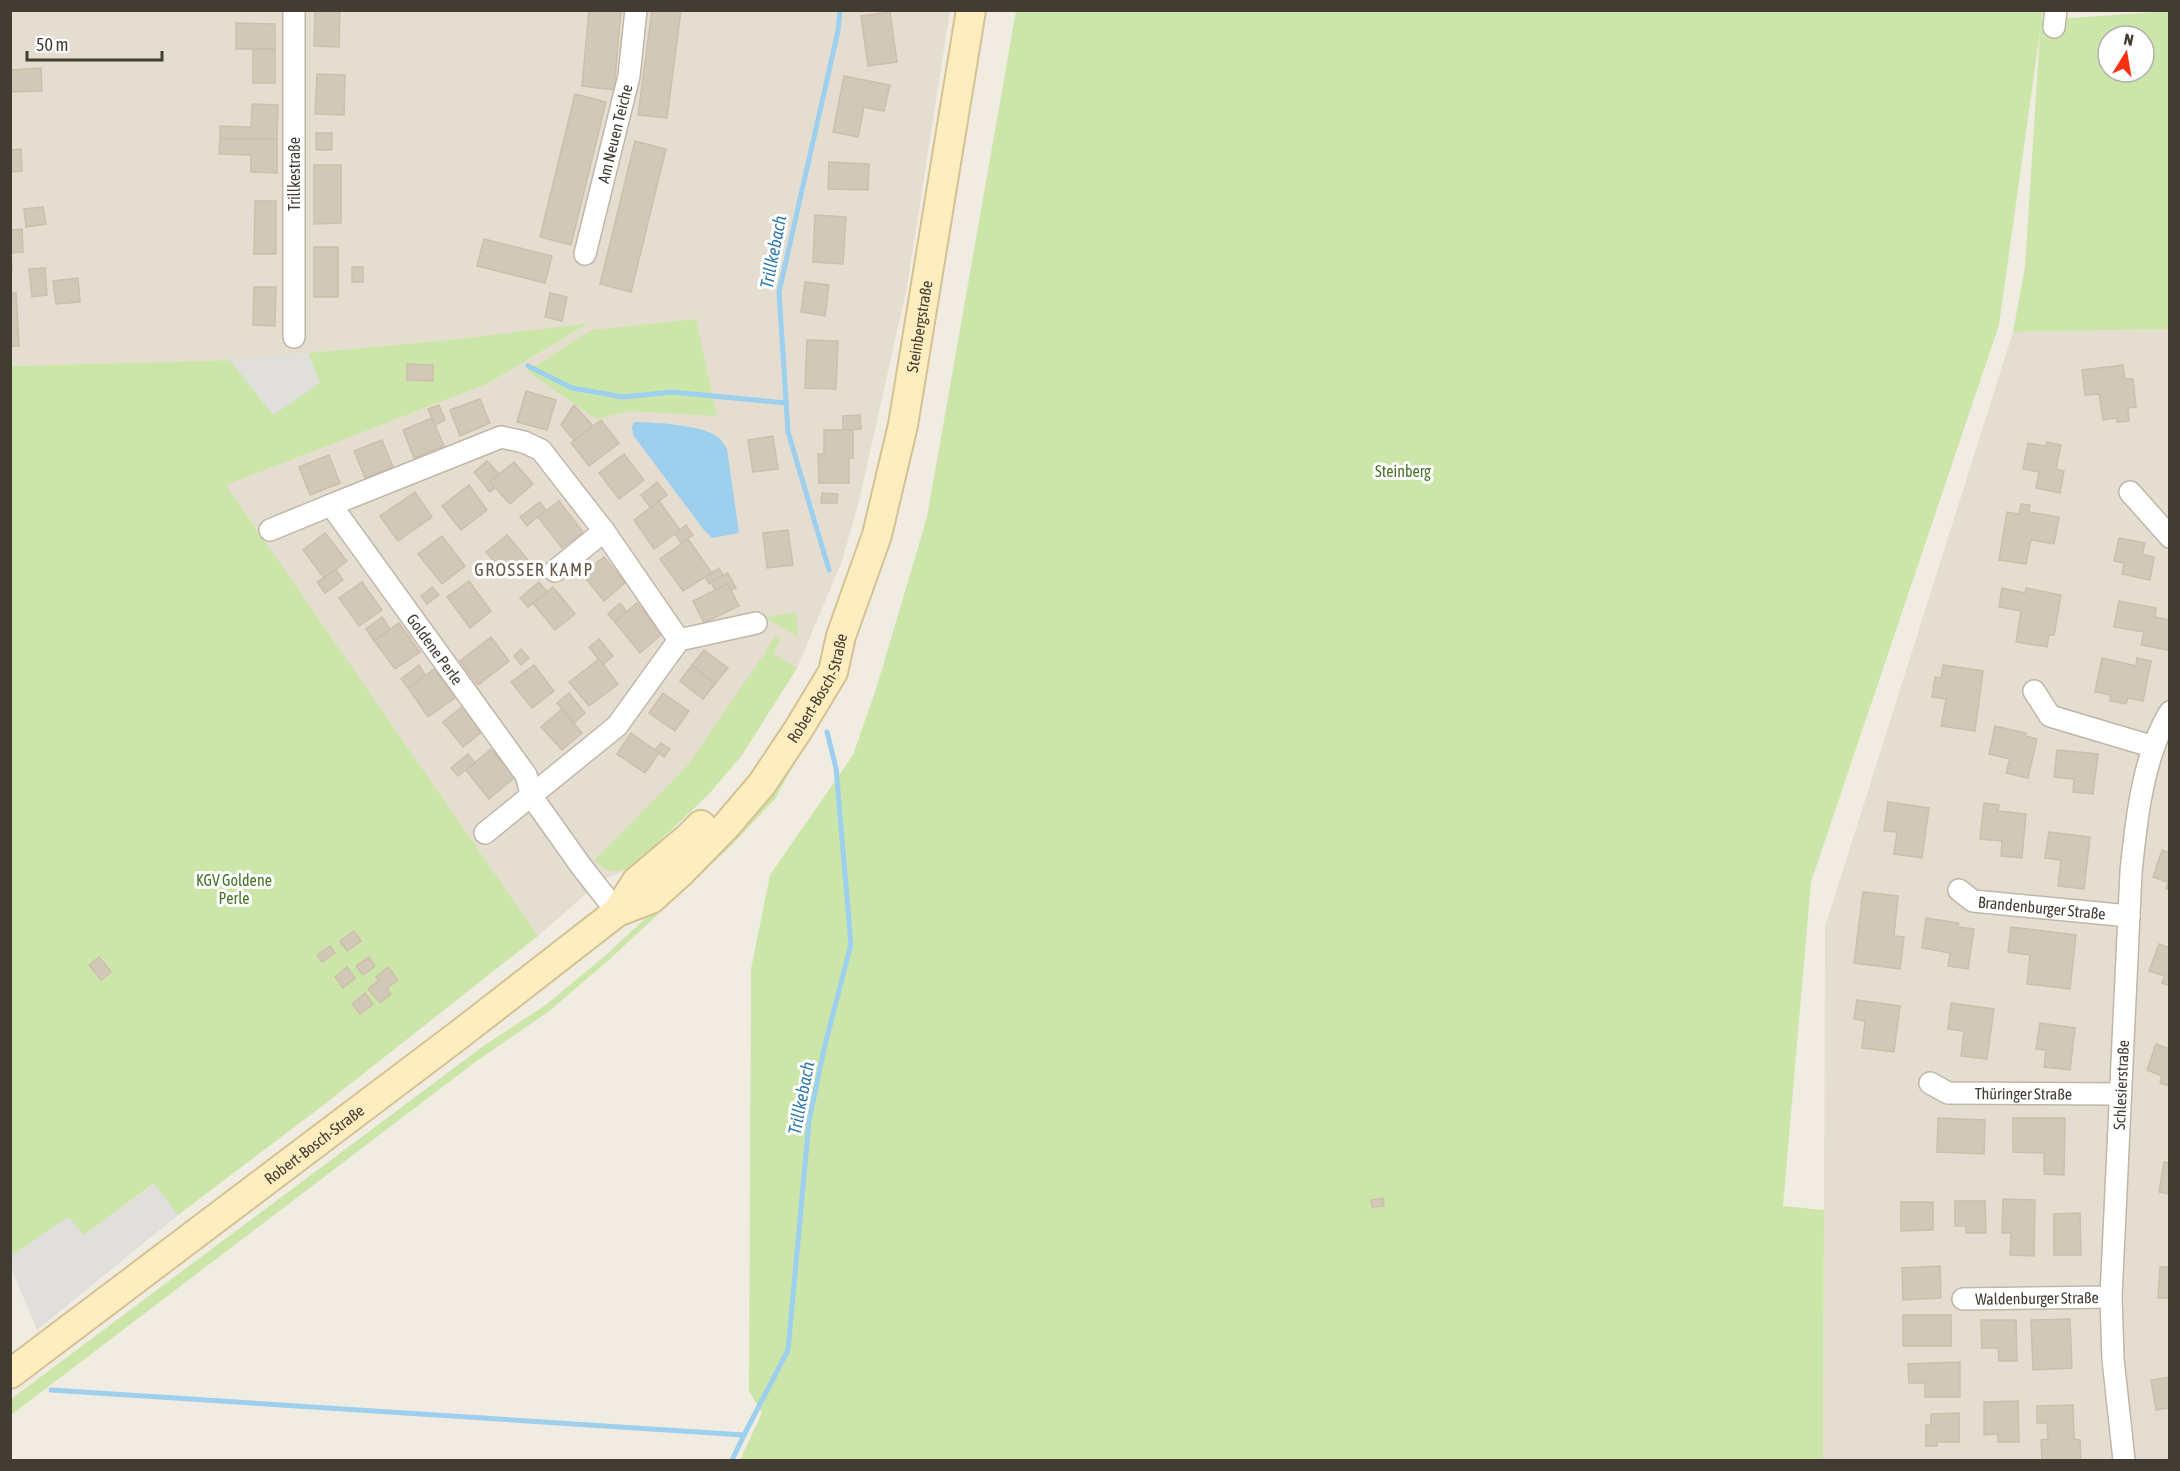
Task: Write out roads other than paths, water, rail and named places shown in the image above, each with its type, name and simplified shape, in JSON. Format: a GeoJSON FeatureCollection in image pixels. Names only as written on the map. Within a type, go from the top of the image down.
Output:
{"type":"FeatureCollection","features":[{"type":"Feature","properties":{"kind":"main road","name":"Steinbergstraße"},"geometry":{"type":"LineString","coordinates":[[841,636],[877,535],[903,424],[971,10]]}},
{"type":"Feature","properties":{"kind":"main road","name":"Robert-Bosch-Straße"},"geometry":{"type":"LineString","coordinates":[[10,1374],[460,1034],[617,912],[636,882],[688,838],[732,792],[776,731],[817,661],[841,636]]}},
{"type":"Feature","properties":{"kind":"street","name":"Trillkestraße"},"geometry":{"type":"LineString","coordinates":[[294,10],[294,337]]}},
{"type":"Feature","properties":{"kind":"street","name":"Am Neuen Teiche"},"geometry":{"type":"LineString","coordinates":[[585,254],[629,76],[636,10]]}},
{"type":"Feature","properties":{"kind":"street"},"geometry":{"type":"LineString","coordinates":[[270,530],[501,437],[524,442],[541,450],[604,531],[679,640]]}},
{"type":"Feature","properties":{"kind":"street"},"geometry":{"type":"LineString","coordinates":[[2130,492],[2169,537]]}},
{"type":"Feature","properties":{"kind":"street","name":"Goldene Perle"},"geometry":{"type":"LineString","coordinates":[[332,505],[526,775],[532,796],[581,866],[617,912]]}},
{"type":"Feature","properties":{"kind":"street"},"geometry":{"type":"LineString","coordinates":[[555,571],[604,531]]}},
{"type":"Feature","properties":{"kind":"street"},"geometry":{"type":"LineString","coordinates":[[485,833],[616,726],[679,640],[756,623]]}},
{"type":"Feature","properties":{"kind":"street"},"geometry":{"type":"LineString","coordinates":[[2034,691],[2050,717],[2154,747]]}},
{"type":"Feature","properties":{"kind":"street","name":"Schlesierstraße"},"geometry":{"type":"LineString","coordinates":[[2124,1461],[2114,1359],[2111,1297],[2129,916],[2135,827],[2141,794],[2154,747],[2169,712]]}},
{"type":"Feature","properties":{"kind":"street","name":"Brandenburger Straße"},"geometry":{"type":"LineString","coordinates":[[1959,890],[1973,902],[2129,916]]}},
{"type":"Feature","properties":{"kind":"street","name":"Thüringer Straße"},"geometry":{"type":"LineString","coordinates":[[1930,1083],[1948,1093],[2119,1094]]}},
{"type":"Feature","properties":{"kind":"street","name":"Waldenburger Straße"},"geometry":{"type":"LineString","coordinates":[[1963,1299],[2111,1297]]}},
{"type":"Feature","properties":{"kind":"water"},"geometry":{"type":"Polygon","coordinates":[[[634,422],[690,427],[711,433],[719,438],[727,449],[739,533],[712,538],[704,530],[633,435],[634,422]]]}},
{"type":"Feature","properties":{"kind":"waterway","name":"Trillkebach"},"geometry":{"type":"LineString","coordinates":[[829,570],[788,432],[779,292],[838,31],[840,10]]}},
{"type":"Feature","properties":{"kind":"waterway"},"geometry":{"type":"LineString","coordinates":[[528,366],[572,388],[623,397],[672,392],[786,403]]}},
{"type":"Feature","properties":{"kind":"waterway","name":"Trillkebach"},"geometry":{"type":"LineString","coordinates":[[732,1460],[788,1350],[809,1121],[824,1049],[851,944],[836,768],[827,732]]}},
{"type":"Feature","properties":{"kind":"waterway"},"geometry":{"type":"LineString","coordinates":[[51,1390],[744,1435]]}},
{"type":"Feature","properties":{"kind":"district","name":"GROSSER KAMP"},"geometry":{"type":"Point","coordinates":[534,569]}},
{"type":"Feature","properties":{"kind":"park label","name":"Steinberg"},"geometry":{"type":"Point","coordinates":[1403,471]}},
{"type":"Feature","properties":{"kind":"park label","name":"KGV Goldene Perle"},"geometry":{"type":"Point","coordinates":[234,889]}}]}
